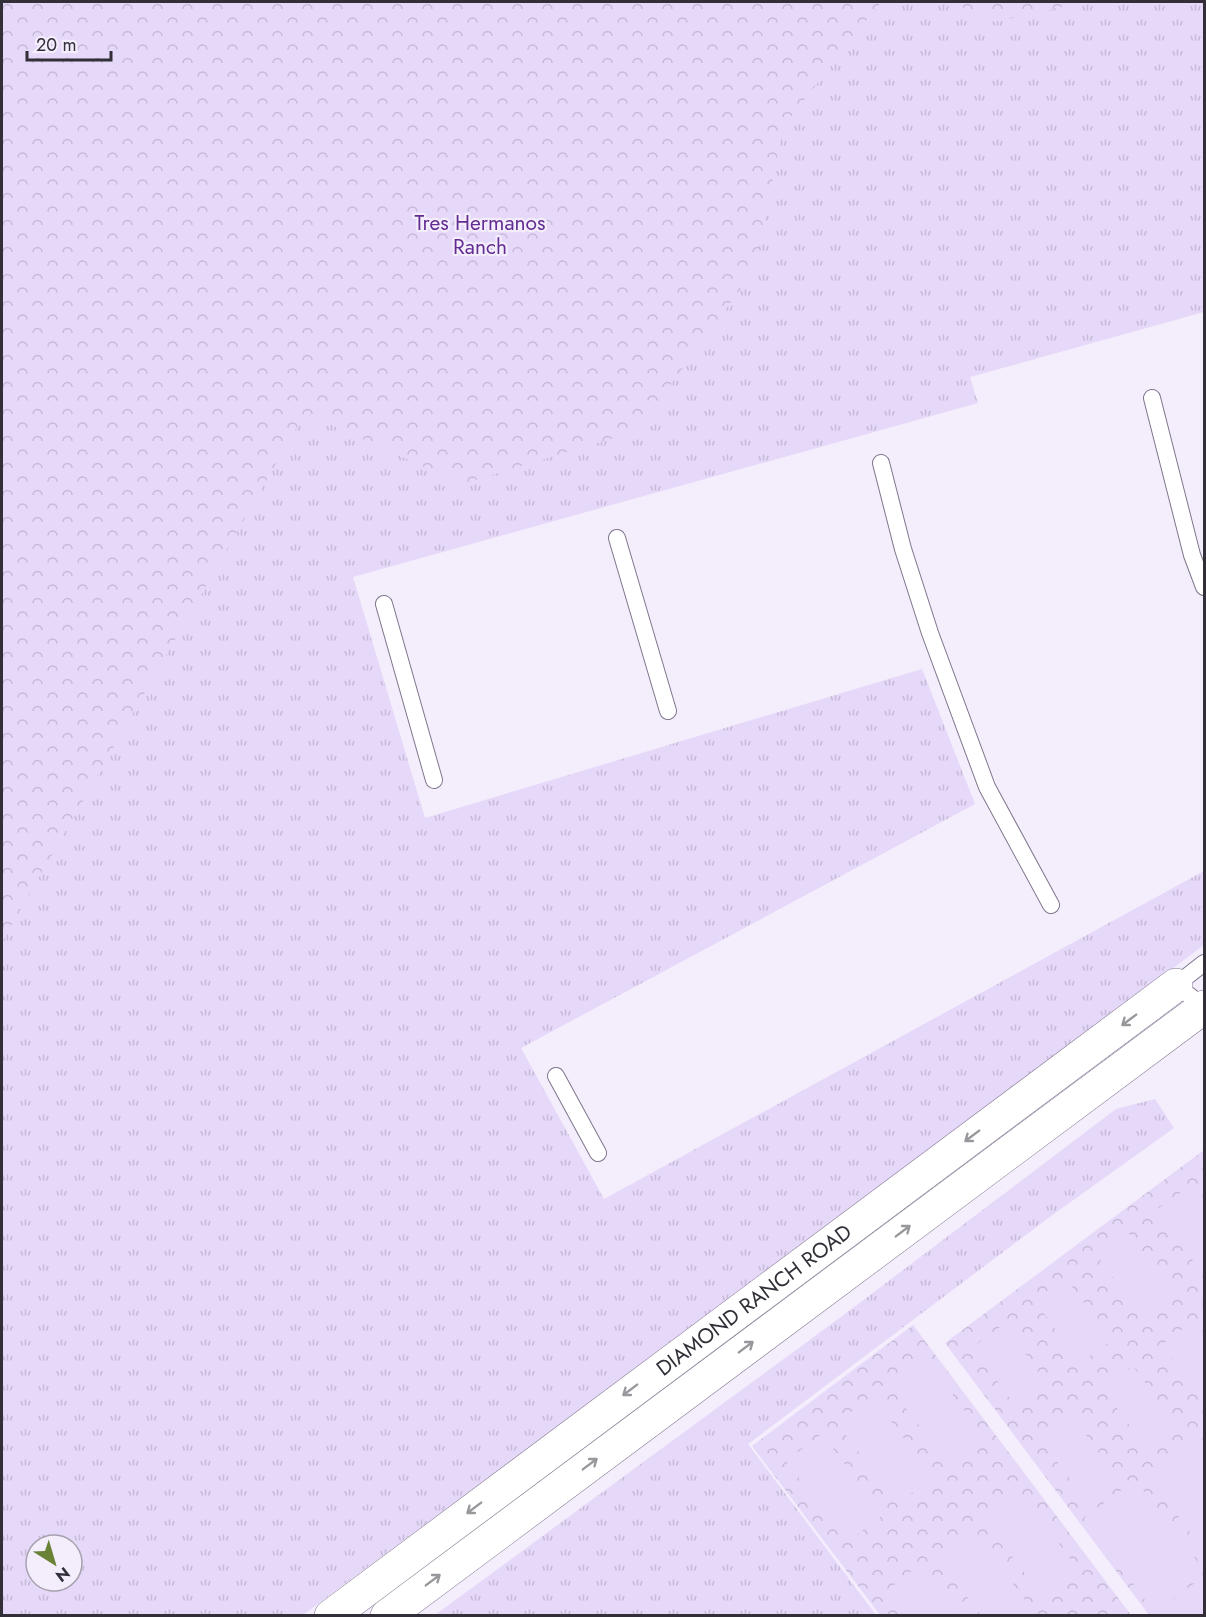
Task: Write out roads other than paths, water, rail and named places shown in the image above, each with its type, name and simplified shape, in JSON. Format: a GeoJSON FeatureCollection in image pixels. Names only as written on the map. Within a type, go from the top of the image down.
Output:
{"type":"FeatureCollection","features":[{"type":"Feature","properties":{"kind":"street","name":"DIAMOND RANCH ROAD"},"geometry":{"type":"LineString","coordinates":[[331,1616],[1176,985]]}},
{"type":"Feature","properties":{"kind":"street","name":"DIAMOND RANCH ROAD"},"geometry":{"type":"LineString","coordinates":[[387,1616],[1204,1007]]}},
{"type":"Feature","properties":{"kind":"lane"},"geometry":{"type":"LineString","coordinates":[[1152,398],[1192,555],[1204,587]]}},
{"type":"Feature","properties":{"kind":"lane"},"geometry":{"type":"LineString","coordinates":[[880,463],[903,549],[930,633],[987,787],[1051,905]]}},
{"type":"Feature","properties":{"kind":"lane"},"geometry":{"type":"LineString","coordinates":[[617,538],[668,711]]}},
{"type":"Feature","properties":{"kind":"lane"},"geometry":{"type":"LineString","coordinates":[[384,604],[434,780]]}},
{"type":"Feature","properties":{"kind":"lane"},"geometry":{"type":"LineString","coordinates":[[1204,963],[1176,985],[1204,1007]]}},
{"type":"Feature","properties":{"kind":"lane"},"geometry":{"type":"LineString","coordinates":[[556,1076],[598,1153]]}},
{"type":"Feature","properties":{"kind":"park label","name":"Tres Hermanos Ranch"},"geometry":{"type":"Point","coordinates":[480,235]}}]}
